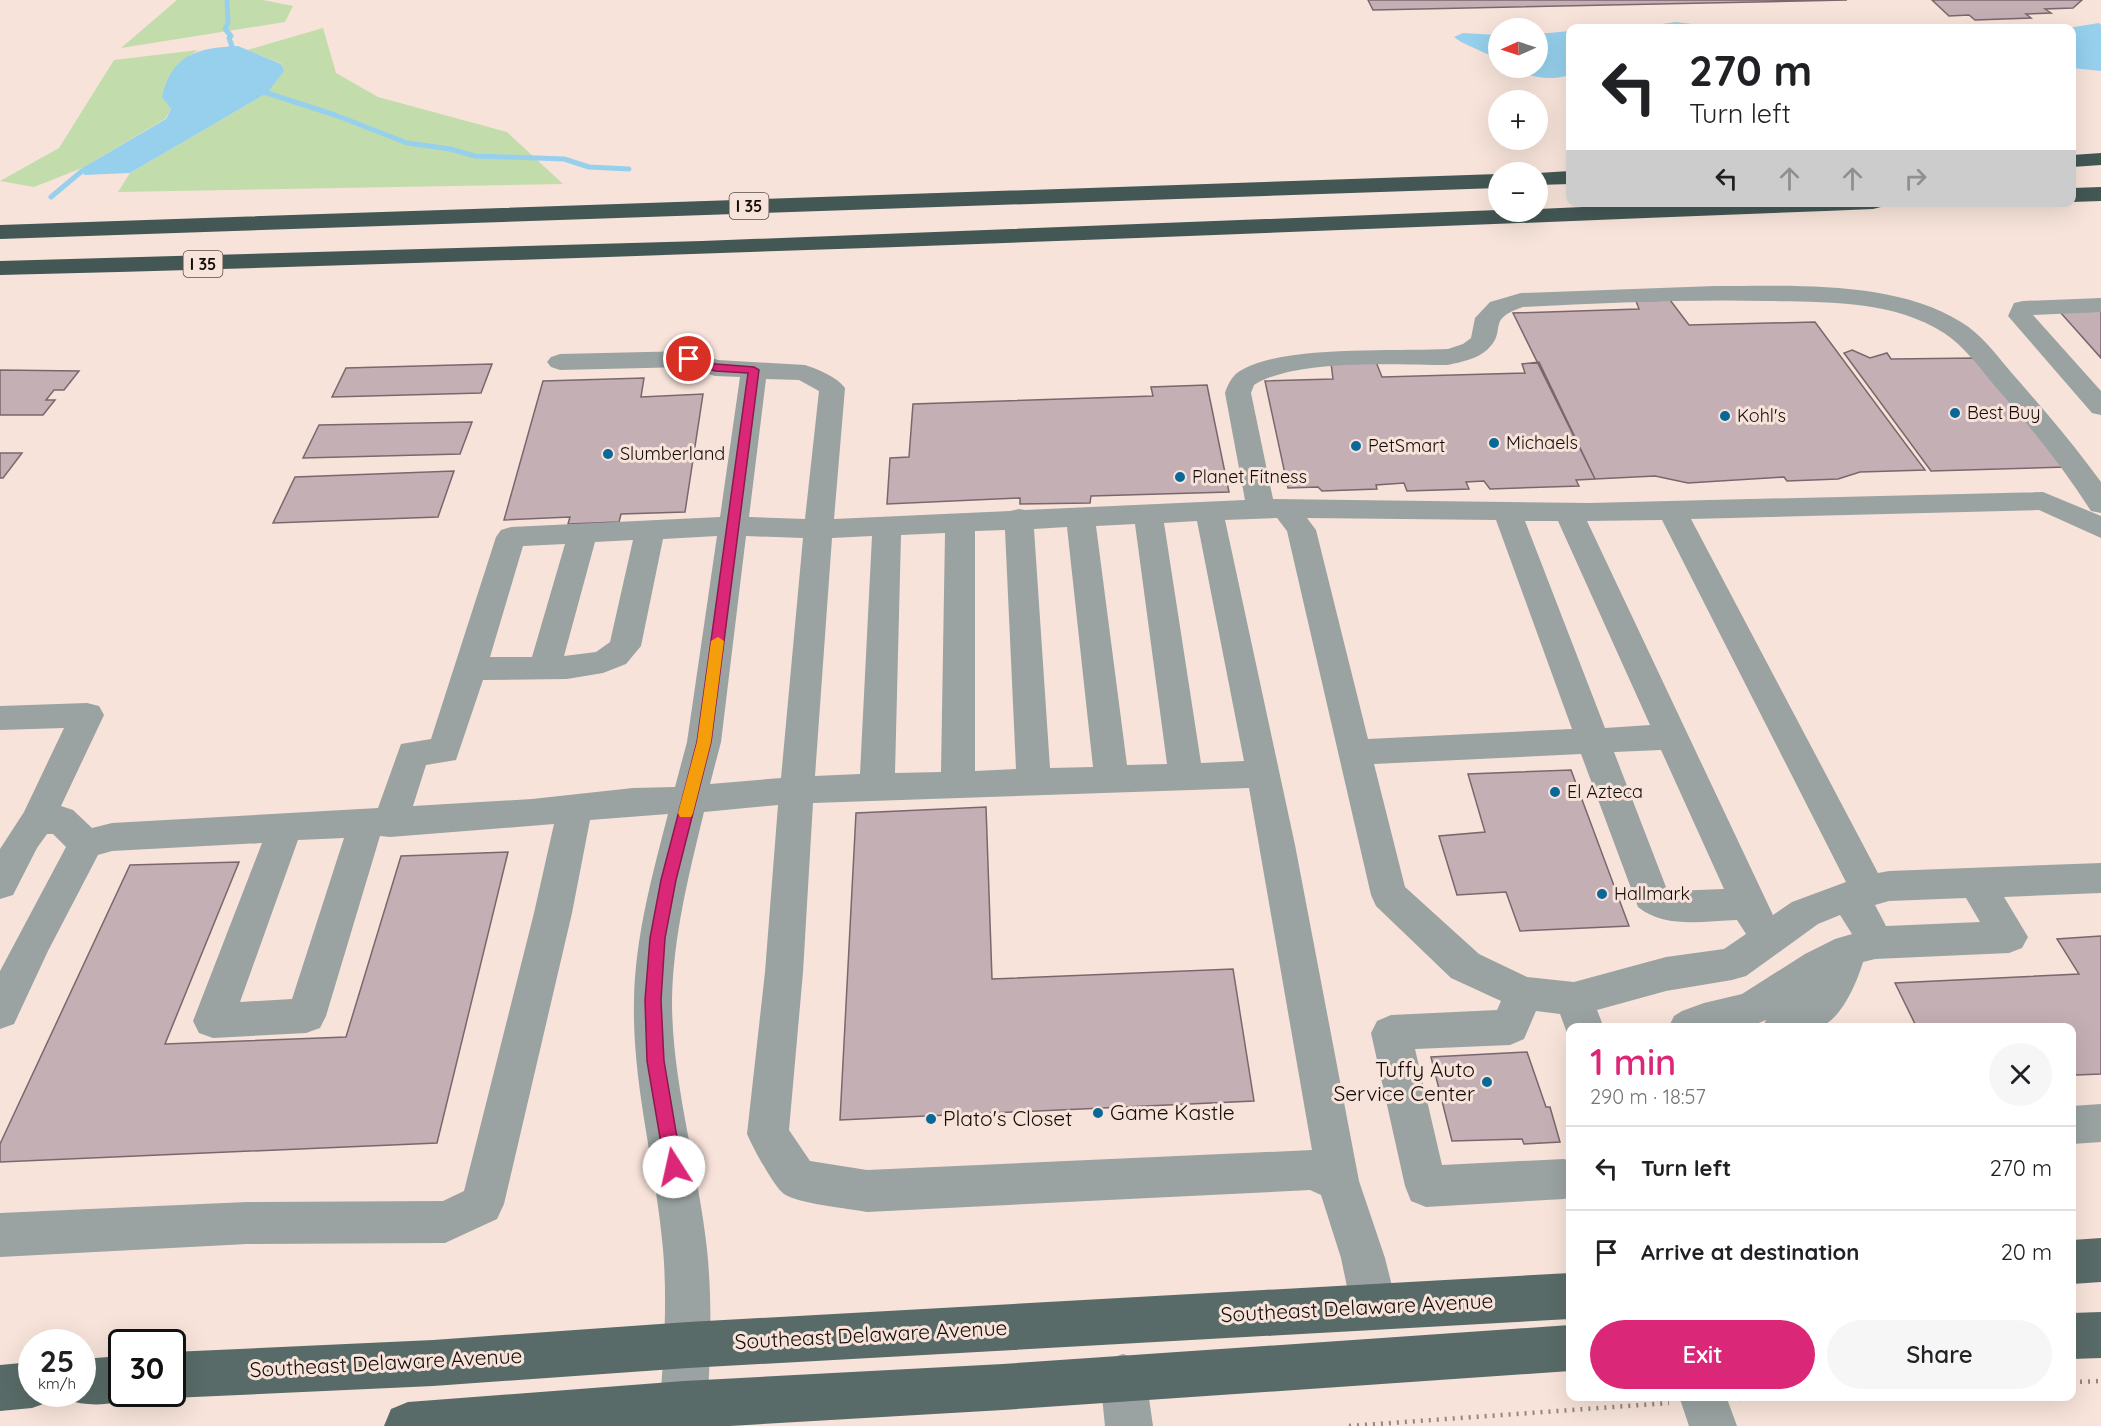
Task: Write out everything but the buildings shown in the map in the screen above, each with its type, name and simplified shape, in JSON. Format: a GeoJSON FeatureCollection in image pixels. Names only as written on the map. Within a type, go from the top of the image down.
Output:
{"type":"FeatureCollection","features":[{"type":"Feature","properties":{"kind":"highway"},"geometry":{"type":"LineString","coordinates":[[2076,160],[2101,159]]}},
{"type":"Feature","properties":{"kind":"highway"},"geometry":{"type":"LineString","coordinates":[[1548,179],[1566,178]]}},
{"type":"Feature","properties":{"kind":"highway","name":"I 35"},"geometry":{"type":"LineString","coordinates":[[0,232],[1488,181]]}},
{"type":"Feature","properties":{"kind":"highway"},"geometry":{"type":"LineString","coordinates":[[2076,195],[2101,194]]}},
{"type":"Feature","properties":{"kind":"highway","name":"I 35"},"geometry":{"type":"LineString","coordinates":[[0,268],[383,258],[1478,220],[1763,207]]}},
{"type":"Feature","properties":{"kind":"main road"},"geometry":{"type":"LineString","coordinates":[[2076,1262],[2101,1260]]}},
{"type":"Feature","properties":{"kind":"main road","name":"Southeast Delaware Avenue"},"geometry":{"type":"LineString","coordinates":[[186,1374],[1566,1296]]}},
{"type":"Feature","properties":{"kind":"main road"},"geometry":{"type":"LineString","coordinates":[[2076,1336],[2101,1335]]}},
{"type":"Feature","properties":{"kind":"main road"},"geometry":{"type":"LineString","coordinates":[[408,1426],[683,1416],[1123,1377],[1566,1348]]}},
{"type":"Feature","properties":{"kind":"main road"},"geometry":{"type":"LineString","coordinates":[[0,1388],[18,1386]]}},
{"type":"Feature","properties":{"kind":"street"},"geometry":{"type":"LineString","coordinates":[[2101,504],[2088,483],[2049,433],[1969,339],[1952,327],[1919,310],[1877,300],[1828,295],[1704,291],[1521,300],[1498,307],[1487,318],[1487,332],[1481,343],[1465,352],[1448,357],[1286,363],[1248,377],[1241,383],[1238,393],[1273,508],[1301,530],[1389,895],[1465,966],[1523,993],[1579,1013],[1666,974],[1732,964],[1804,913],[1859,893],[1889,886],[2101,878]]}},
{"type":"Feature","properties":{"kind":"street"},"geometry":{"type":"LineString","coordinates":[[2101,305],[2023,308],[2020,316],[2101,407]]}},
{"type":"Feature","properties":{"kind":"street"},"geometry":{"type":"LineString","coordinates":[[560,362],[689,359],[715,368],[805,373],[832,388],[796,790],[784,972],[768,1134],[798,1179],[867,1191],[1310,1170],[1338,1181]]}},
{"type":"Feature","properties":{"kind":"street"},"geometry":{"type":"LineString","coordinates":[[683,1416],[688,1345],[685,1250],[656,1061],[653,1000],[658,938],[704,742],[754,370]]}},
{"type":"Feature","properties":{"kind":"street"},"geometry":{"type":"LineString","coordinates":[[285,828],[213,1021],[306,1016],[378,823],[413,753],[444,752],[511,537],[733,526],[818,529],[1273,508],[1568,512],[2043,501],[2101,528]]}},
{"type":"Feature","properties":{"kind":"street"},"geometry":{"type":"LineString","coordinates":[[1672,510],[1859,893],[1862,947],[1829,998],[1807,1015],[1792,1023]]}},
{"type":"Feature","properties":{"kind":"street"},"geometry":{"type":"LineString","coordinates":[[1209,511],[1263,774],[1338,1181],[1363,1258],[1374,1306]]}},
{"type":"Feature","properties":{"kind":"street"},"geometry":{"type":"LineString","coordinates":[[1507,511],[1651,896],[1662,905],[1673,906],[1749,904]]}},
{"type":"Feature","properties":{"kind":"street"},"geometry":{"type":"LineString","coordinates":[[1568,512],[1766,940]]}},
{"type":"Feature","properties":{"kind":"street"},"geometry":{"type":"LineString","coordinates":[[1148,513],[1186,777]]}},
{"type":"Feature","properties":{"kind":"street"},"geometry":{"type":"LineString","coordinates":[[1080,516],[1112,779]]}},
{"type":"Feature","properties":{"kind":"street"},"geometry":{"type":"LineString","coordinates":[[1018,518],[1034,782]]}},
{"type":"Feature","properties":{"kind":"street"},"geometry":{"type":"LineString","coordinates":[[958,784],[960,521]]}},
{"type":"Feature","properties":{"kind":"street"},"geometry":{"type":"LineString","coordinates":[[877,788],[887,525]]}},
{"type":"Feature","properties":{"kind":"street"},"geometry":{"type":"LineString","coordinates":[[471,668],[573,666],[600,662],[615,656],[625,646],[650,530]]}},
{"type":"Feature","properties":{"kind":"street"},"geometry":{"type":"LineString","coordinates":[[545,667],[583,534]]}},
{"type":"Feature","properties":{"kind":"street"},"geometry":{"type":"LineString","coordinates":[[0,718],[87,715],[37,820],[24,838],[0,884]]}},
{"type":"Feature","properties":{"kind":"street"},"geometry":{"type":"LineString","coordinates":[[1356,752],[1672,738]]}},
{"type":"Feature","properties":{"kind":"street"},"geometry":{"type":"LineString","coordinates":[[0,1012],[32,944],[86,844],[112,837],[532,813],[633,802],[689,800],[796,790],[1263,774]]}},
{"type":"Feature","properties":{"kind":"street"},"geometry":{"type":"LineString","coordinates":[[0,1234],[247,1223],[445,1222],[482,1204],[553,913],[575,808]]}},
{"type":"Feature","properties":{"kind":"street"},"geometry":{"type":"LineString","coordinates":[[37,820],[61,820],[86,844]]}},
{"type":"Feature","properties":{"kind":"street"},"geometry":{"type":"LineString","coordinates":[[1699,1023],[1715,1016],[1736,1014],[1756,1006],[1801,976],[1862,947],[2008,937],[1976,883]]}},
{"type":"Feature","properties":{"kind":"street"},"geometry":{"type":"LineString","coordinates":[[1523,993],[1510,1027],[1391,1033],[1426,1185],[1564,1179]]}},
{"type":"Feature","properties":{"kind":"street"},"geometry":{"type":"LineString","coordinates":[[2076,1125],[2101,1123]]}},
{"type":"Feature","properties":{"kind":"street"},"geometry":{"type":"LineString","coordinates":[[1123,1377],[1129,1426]]}},
{"type":"Feature","properties":{"kind":"path"},"geometry":{"type":"LineString","coordinates":[[2076,1382],[2101,1381]]}},
{"type":"Feature","properties":{"kind":"path"},"geometry":{"type":"LineString","coordinates":[[1348,1426],[1706,1408],[1752,1401]]}},
{"type":"Feature","properties":{"kind":"green space"},"geometry":{"type":"Polygon","coordinates":[[[177,0],[263,0],[293,6],[285,22],[121,48],[177,0]]]}},
{"type":"Feature","properties":{"kind":"green space"},"geometry":{"type":"Polygon","coordinates":[[[323,28],[336,73],[378,97],[507,132],[563,184],[118,192],[130,173],[267,93],[282,64],[247,50],[323,28]]]}},
{"type":"Feature","properties":{"kind":"green space"},"geometry":{"type":"Polygon","coordinates":[[[198,50],[178,64],[163,97],[171,109],[165,119],[82,168],[34,187],[0,181],[59,148],[114,60],[198,50]]]}},
{"type":"Feature","properties":{"kind":"water"},"geometry":{"type":"Polygon","coordinates":[[[1676,22],[1692,24],[1662,24],[1676,22]]]}},
{"type":"Feature","properties":{"kind":"water"},"geometry":{"type":"Polygon","coordinates":[[[2099,23],[2101,25],[2101,71],[2076,68],[2076,27],[2099,23]]]}},
{"type":"Feature","properties":{"kind":"water"},"geometry":{"type":"Polygon","coordinates":[[[1566,31],[1566,76],[1548,78],[1548,33],[1566,31]]]}},
{"type":"Feature","properties":{"kind":"water"},"geometry":{"type":"Polygon","coordinates":[[[1463,33],[1488,34],[1488,54],[1461,42],[1454,37],[1463,33]]]}},
{"type":"Feature","properties":{"kind":"water"},"geometry":{"type":"Polygon","coordinates":[[[238,46],[281,64],[284,71],[267,93],[130,173],[84,175],[82,168],[166,119],[171,109],[162,97],[172,71],[180,62],[199,52],[238,46]]]}},
{"type":"Feature","properties":{"kind":"waterway"},"geometry":{"type":"LineString","coordinates":[[225,55],[232,46],[229,38],[231,36],[225,29],[228,23],[227,0]]}},
{"type":"Feature","properties":{"kind":"waterway"},"geometry":{"type":"LineString","coordinates":[[256,92],[267,93],[335,115],[407,143],[450,149],[475,156],[564,159],[589,167],[629,169]]}},
{"type":"Feature","properties":{"kind":"waterway"},"geometry":{"type":"LineString","coordinates":[[51,197],[82,171],[91,169]]}},
{"type":"Feature","properties":{"kind":"slow traffic"},"geometry":{"type":"LineString","coordinates":[[685,813],[704,742],[718,641]]}},
{"type":"Feature","properties":{"kind":"place","name":"Best Buy"},"geometry":{"type":"Point","coordinates":[1955,413]}},
{"type":"Feature","properties":{"kind":"place","name":"Kohl's"},"geometry":{"type":"Point","coordinates":[1725,416]}},
{"type":"Feature","properties":{"kind":"place","name":"Michaels"},"geometry":{"type":"Point","coordinates":[1494,443]}},
{"type":"Feature","properties":{"kind":"place","name":"PetSmart"},"geometry":{"type":"Point","coordinates":[1356,446]}},
{"type":"Feature","properties":{"kind":"place","name":"Slumberland"},"geometry":{"type":"Point","coordinates":[608,454]}},
{"type":"Feature","properties":{"kind":"place","name":"Planet Fitness"},"geometry":{"type":"Point","coordinates":[1180,477]}},
{"type":"Feature","properties":{"kind":"place","name":"El Azteca"},"geometry":{"type":"Point","coordinates":[1555,792]}},
{"type":"Feature","properties":{"kind":"place","name":"Hallmark"},"geometry":{"type":"Point","coordinates":[1602,894]}},
{"type":"Feature","properties":{"kind":"place","name":"Tuffy Auto Service Center"},"geometry":{"type":"Point","coordinates":[1487,1082]}},
{"type":"Feature","properties":{"kind":"place","name":"Game Kastle"},"geometry":{"type":"Point","coordinates":[1098,1113]}},
{"type":"Feature","properties":{"kind":"place","name":"Plato's Closet"},"geometry":{"type":"Point","coordinates":[931,1119]}},
{"type":"Feature","properties":{"kind":"route"},"geometry":{"type":"LineString","coordinates":[[674,1167],[656,1061],[653,1000],[658,938],[669,880],[704,742],[754,370],[715,368],[689,359]]}}]}
